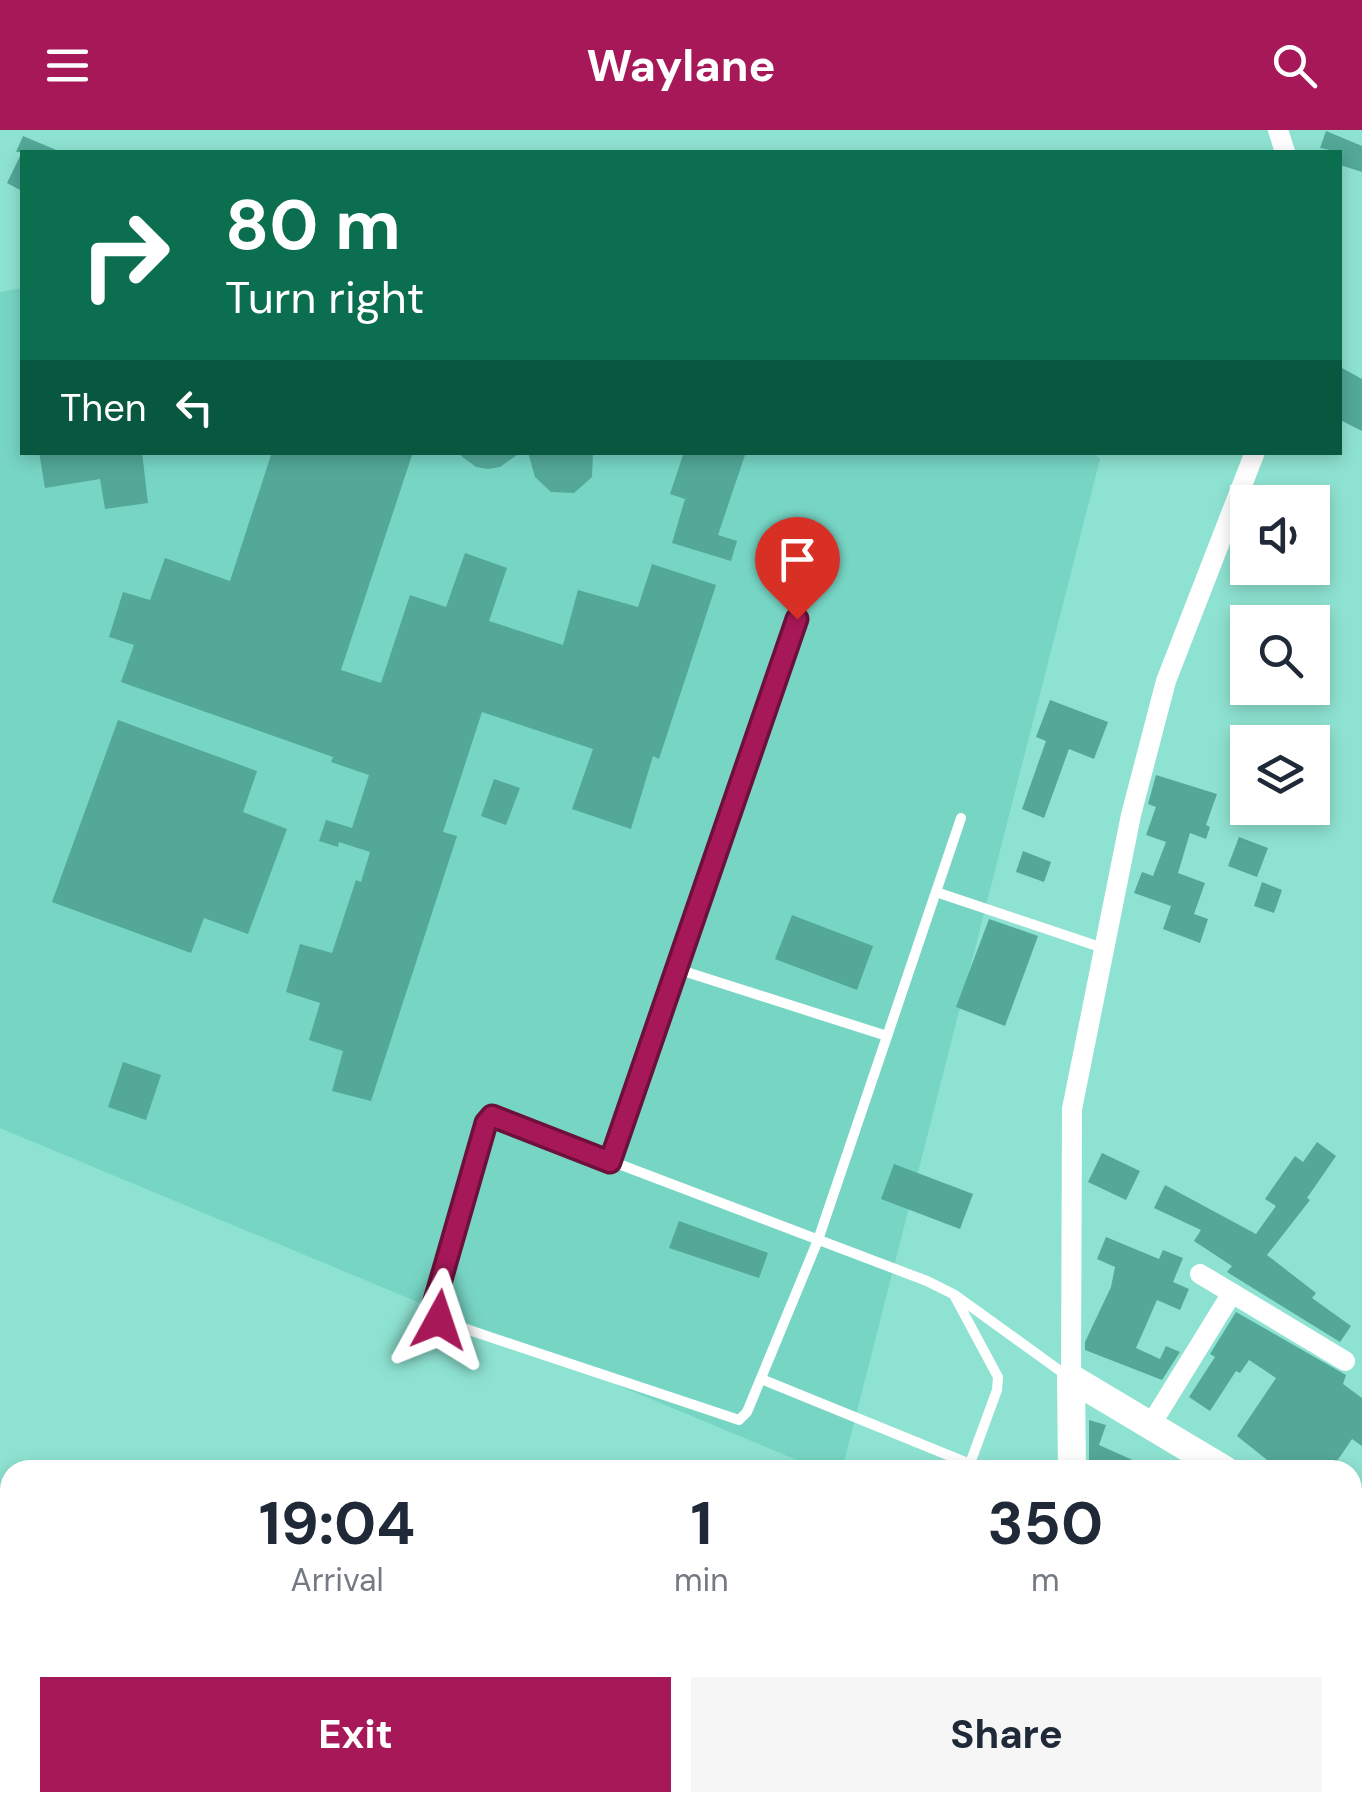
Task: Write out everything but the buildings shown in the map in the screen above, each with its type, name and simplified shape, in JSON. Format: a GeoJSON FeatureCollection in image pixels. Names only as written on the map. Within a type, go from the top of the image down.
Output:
{"type":"FeatureCollection","features":[{"type":"Feature","properties":{"kind":"street"},"geometry":{"type":"LineString","coordinates":[[1072,1460],[1072,1110],[1131,815],[1166,681],[1254,455]]}},
{"type":"Feature","properties":{"kind":"street"},"geometry":{"type":"LineString","coordinates":[[1200,1274],[1344,1361]]}},
{"type":"Feature","properties":{"kind":"street"},"geometry":{"type":"LineString","coordinates":[[1150,1426],[1232,1293]]}},
{"type":"Feature","properties":{"kind":"street"},"geometry":{"type":"LineString","coordinates":[[1071,1378],[1207,1460]]}},
{"type":"Feature","properties":{"kind":"lane"},"geometry":{"type":"LineString","coordinates":[[610,1162],[797,619]]}},
{"type":"Feature","properties":{"kind":"lane"},"geometry":{"type":"LineString","coordinates":[[961,818],[818,1240],[747,1412],[739,1420],[439,1320],[432,1311],[486,1123],[492,1116],[818,1240],[954,1295],[1071,1378]]}},
{"type":"Feature","properties":{"kind":"lane"},"geometry":{"type":"LineString","coordinates":[[936,892],[1107,949]]}},
{"type":"Feature","properties":{"kind":"lane"},"geometry":{"type":"LineString","coordinates":[[677,968],[887,1036]]}},
{"type":"Feature","properties":{"kind":"lane"},"geometry":{"type":"LineString","coordinates":[[954,1295],[998,1377],[998,1390],[972,1460]]}},
{"type":"Feature","properties":{"kind":"lane"},"geometry":{"type":"LineString","coordinates":[[761,1379],[952,1460]]}},
{"type":"Feature","properties":{"kind":"shaded area"},"geometry":{"type":"Polygon","coordinates":[[[20,288],[20,455],[1095,455],[1100,459],[845,1460],[797,1460],[0,1128],[0,292],[20,288]]]}},
{"type":"Feature","properties":{"kind":"route"},"geometry":{"type":"LineString","coordinates":[[439,1320],[432,1311],[486,1123],[492,1116],[610,1162],[797,619]]}}]}
